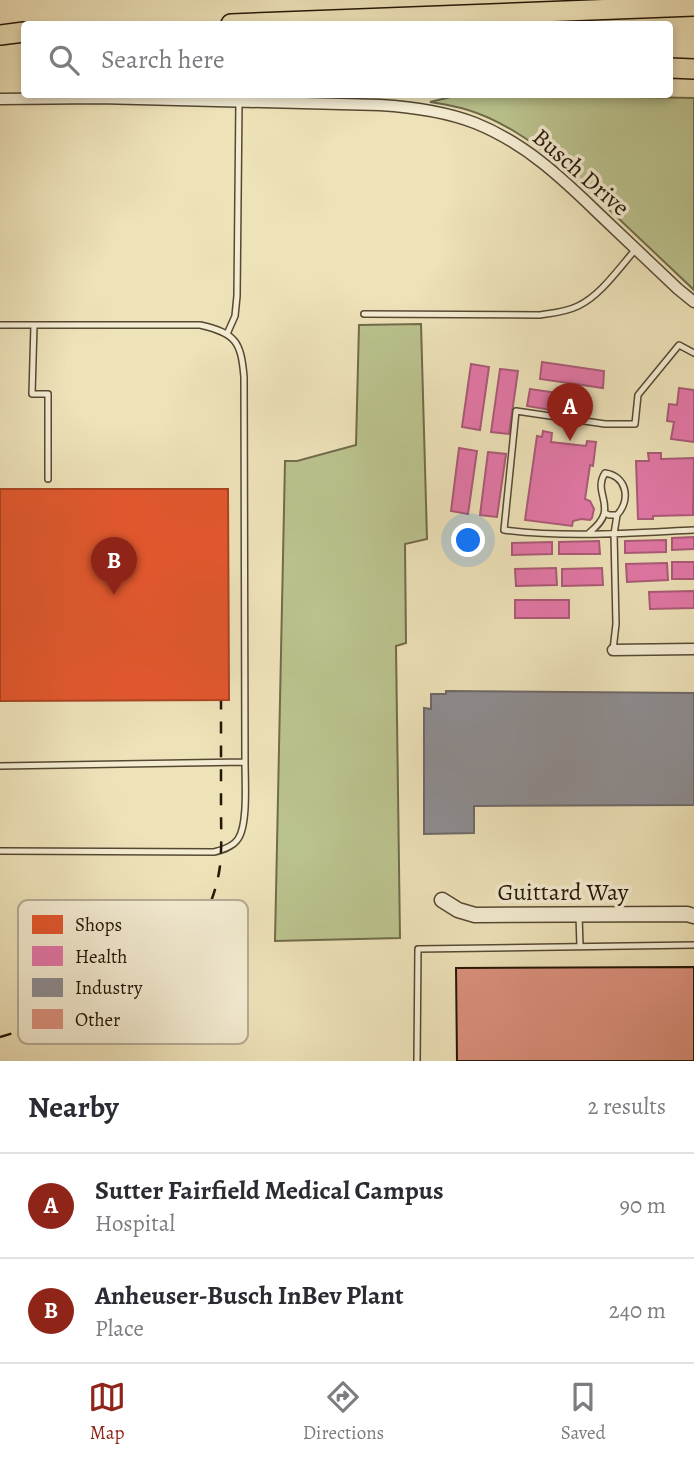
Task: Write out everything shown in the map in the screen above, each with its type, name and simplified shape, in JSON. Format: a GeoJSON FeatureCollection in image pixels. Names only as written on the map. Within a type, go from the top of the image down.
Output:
{"type":"FeatureCollection","features":[{"type":"Feature","properties":{"kind":"highway"},"geometry":{"type":"LineString","coordinates":[[308,21],[694,6]]}},
{"type":"Feature","properties":{"kind":"highway"},"geometry":{"type":"LineString","coordinates":[[0,35],[21,32]]}},
{"type":"Feature","properties":{"kind":"highway"},"geometry":{"type":"LineString","coordinates":[[673,68],[694,69]]}},
{"type":"Feature","properties":{"kind":"street","name":"Busch Drive"},"geometry":{"type":"LineString","coordinates":[[0,99],[99,98],[380,105],[416,108],[474,123],[504,136],[541,160],[694,302]]}},
{"type":"Feature","properties":{"kind":"street"},"geometry":{"type":"LineString","coordinates":[[613,650],[694,649]]}},
{"type":"Feature","properties":{"kind":"street","name":"Guittard Way"},"geometry":{"type":"LineString","coordinates":[[442,900],[458,910],[475,915],[692,914]]}},
{"type":"Feature","properties":{"kind":"lane"},"geometry":{"type":"LineString","coordinates":[[228,334],[235,316],[237,296],[239,101]]}},
{"type":"Feature","properties":{"kind":"lane"},"geometry":{"type":"LineString","coordinates":[[365,314],[560,313],[578,306],[594,295],[636,249]]}},
{"type":"Feature","properties":{"kind":"lane"},"geometry":{"type":"LineString","coordinates":[[0,325],[200,325],[228,334],[237,345],[242,356],[244,377],[245,762],[242,829],[238,839],[221,850],[0,851]]}},
{"type":"Feature","properties":{"kind":"lane"},"geometry":{"type":"LineString","coordinates":[[34,325],[32,394],[48,394],[48,479]]}},
{"type":"Feature","properties":{"kind":"lane"},"geometry":{"type":"LineString","coordinates":[[694,353],[679,345],[638,395],[635,424],[605,425],[516,411],[504,530],[538,535],[694,530]]}},
{"type":"Feature","properties":{"kind":"lane"},"geometry":{"type":"LineString","coordinates":[[588,534],[598,526],[605,513],[600,484],[602,476],[605,473],[615,475],[625,492],[626,502],[617,515],[614,534],[613,650]]}},
{"type":"Feature","properties":{"kind":"lane"},"geometry":{"type":"LineString","coordinates":[[605,513],[617,515]]}},
{"type":"Feature","properties":{"kind":"lane"},"geometry":{"type":"LineString","coordinates":[[0,766],[245,762]]}},
{"type":"Feature","properties":{"kind":"lane"},"geometry":{"type":"LineString","coordinates":[[579,915],[580,946]]}},
{"type":"Feature","properties":{"kind":"lane"},"geometry":{"type":"LineString","coordinates":[[417,1061],[418,949],[694,945]]}},
{"type":"Feature","properties":{"kind":"green space"},"geometry":{"type":"Polygon","coordinates":[[[446,98],[694,98],[694,290],[549,154],[516,132],[480,114],[430,102],[446,98]]]}},
{"type":"Feature","properties":{"kind":"green space"},"geometry":{"type":"Polygon","coordinates":[[[421,324],[427,539],[405,544],[406,643],[396,646],[400,938],[275,941],[285,461],[297,461],[356,445],[359,325],[421,324]]]}},
{"type":"Feature","properties":{"kind":"building: Shops"},"geometry":{"type":"Polygon","coordinates":[[[0,489],[228,489],[229,700],[0,701],[0,489]]]}},
{"type":"Feature","properties":{"kind":"building: Health"},"geometry":{"type":"Polygon","coordinates":[[[542,362],[604,371],[603,388],[540,379],[542,362]]]}},
{"type":"Feature","properties":{"kind":"building: Health"},"geometry":{"type":"Polygon","coordinates":[[[542,362],[604,371],[603,388],[540,379],[542,362]]]}},
{"type":"Feature","properties":{"kind":"building: Health"},"geometry":{"type":"Polygon","coordinates":[[[471,364],[489,367],[480,430],[462,427],[471,364]]]}},
{"type":"Feature","properties":{"kind":"building: Health"},"geometry":{"type":"Polygon","coordinates":[[[471,364],[489,367],[480,430],[462,427],[471,364]]]}},
{"type":"Feature","properties":{"kind":"building: Health"},"geometry":{"type":"Polygon","coordinates":[[[500,369],[518,371],[509,434],[491,432],[500,369]]]}},
{"type":"Feature","properties":{"kind":"building: Health"},"geometry":{"type":"Polygon","coordinates":[[[500,369],[518,371],[509,434],[491,432],[500,369]]]}},
{"type":"Feature","properties":{"kind":"building: Health"},"geometry":{"type":"Polygon","coordinates":[[[679,388],[694,390],[694,442],[671,439],[674,422],[667,421],[669,404],[677,405],[679,388]]]}},
{"type":"Feature","properties":{"kind":"building: Health"},"geometry":{"type":"Polygon","coordinates":[[[530,389],[565,394],[563,412],[527,406],[530,389]]]}},
{"type":"Feature","properties":{"kind":"building: Health"},"geometry":{"type":"Polygon","coordinates":[[[530,389],[565,394],[563,412],[527,406],[530,389]]]}},
{"type":"Feature","properties":{"kind":"building: Health"},"geometry":{"type":"Polygon","coordinates":[[[543,431],[552,433],[551,442],[586,446],[587,441],[596,442],[585,499],[590,501],[594,509],[590,520],[573,521],[572,526],[525,520],[537,436],[542,437],[543,431]]]}},
{"type":"Feature","properties":{"kind":"building: Health"},"geometry":{"type":"Polygon","coordinates":[[[459,448],[477,451],[468,514],[451,511],[459,448]]]}},
{"type":"Feature","properties":{"kind":"building: Health"},"geometry":{"type":"Polygon","coordinates":[[[459,448],[477,451],[468,514],[451,511],[459,448]]]}},
{"type":"Feature","properties":{"kind":"building: Health"},"geometry":{"type":"Polygon","coordinates":[[[488,452],[506,454],[497,517],[480,515],[488,452]]]}},
{"type":"Feature","properties":{"kind":"building: Health"},"geometry":{"type":"Polygon","coordinates":[[[488,452],[506,454],[497,517],[480,515],[488,452]]]}},
{"type":"Feature","properties":{"kind":"building: Health"},"geometry":{"type":"Polygon","coordinates":[[[648,453],[661,453],[661,459],[694,458],[693,515],[638,519],[636,461],[649,461],[648,453]]]}},
{"type":"Feature","properties":{"kind":"building: Health"},"geometry":{"type":"Polygon","coordinates":[[[694,537],[694,549],[672,550],[672,538],[694,537]]]}},
{"type":"Feature","properties":{"kind":"building: Health"},"geometry":{"type":"Polygon","coordinates":[[[694,537],[694,549],[672,550],[672,538],[694,537]]]}},
{"type":"Feature","properties":{"kind":"building: Health"},"geometry":{"type":"Polygon","coordinates":[[[666,540],[666,552],[625,553],[625,541],[666,540]]]}},
{"type":"Feature","properties":{"kind":"building: Health"},"geometry":{"type":"Polygon","coordinates":[[[666,540],[666,552],[625,553],[625,541],[666,540]]]}},
{"type":"Feature","properties":{"kind":"building: Health"},"geometry":{"type":"Polygon","coordinates":[[[599,541],[600,554],[559,554],[559,542],[599,541]]]}},
{"type":"Feature","properties":{"kind":"building: Health"},"geometry":{"type":"Polygon","coordinates":[[[599,541],[600,554],[559,554],[559,542],[599,541]]]}},
{"type":"Feature","properties":{"kind":"building: Health"},"geometry":{"type":"Polygon","coordinates":[[[552,542],[552,554],[512,555],[512,543],[552,542]]]}},
{"type":"Feature","properties":{"kind":"building: Health"},"geometry":{"type":"Polygon","coordinates":[[[552,542],[552,554],[512,555],[512,543],[552,542]]]}},
{"type":"Feature","properties":{"kind":"building: Health"},"geometry":{"type":"Polygon","coordinates":[[[672,562],[694,562],[694,579],[672,579],[672,562]]]}},
{"type":"Feature","properties":{"kind":"building: Health"},"geometry":{"type":"Polygon","coordinates":[[[672,562],[694,562],[694,579],[672,579],[672,562]]]}},
{"type":"Feature","properties":{"kind":"building: Health"},"geometry":{"type":"Polygon","coordinates":[[[667,563],[668,580],[627,582],[626,564],[667,563]]]}},
{"type":"Feature","properties":{"kind":"building: Health"},"geometry":{"type":"Polygon","coordinates":[[[667,563],[668,580],[627,582],[626,564],[667,563]]]}},
{"type":"Feature","properties":{"kind":"building: Health"},"geometry":{"type":"Polygon","coordinates":[[[556,568],[557,585],[516,586],[515,569],[556,568]]]}},
{"type":"Feature","properties":{"kind":"building: Health"},"geometry":{"type":"Polygon","coordinates":[[[556,568],[557,585],[516,586],[515,569],[556,568]]]}},
{"type":"Feature","properties":{"kind":"building: Health"},"geometry":{"type":"Polygon","coordinates":[[[602,568],[603,585],[562,586],[562,569],[602,568]]]}},
{"type":"Feature","properties":{"kind":"building: Health"},"geometry":{"type":"Polygon","coordinates":[[[602,568],[603,585],[562,586],[562,569],[602,568]]]}},
{"type":"Feature","properties":{"kind":"building: Health"},"geometry":{"type":"Polygon","coordinates":[[[694,591],[694,608],[650,609],[649,592],[694,591]]]}},
{"type":"Feature","properties":{"kind":"building: Health"},"geometry":{"type":"Polygon","coordinates":[[[694,591],[694,608],[650,609],[649,592],[694,591]]]}},
{"type":"Feature","properties":{"kind":"building: Health"},"geometry":{"type":"Polygon","coordinates":[[[515,600],[569,600],[569,618],[515,618],[515,600]]]}},
{"type":"Feature","properties":{"kind":"building: Health"},"geometry":{"type":"Polygon","coordinates":[[[515,600],[569,600],[569,618],[515,618],[515,600]]]}},
{"type":"Feature","properties":{"kind":"building: Industry"},"geometry":{"type":"Polygon","coordinates":[[[446,691],[694,693],[694,805],[474,806],[474,833],[424,834],[424,708],[431,709],[431,694],[446,694],[446,691]]]}},
{"type":"Feature","properties":{"kind":"building: Other"},"geometry":{"type":"Polygon","coordinates":[[[694,967],[694,1061],[457,1061],[456,968],[694,967]]]}},
{"type":"Feature","properties":{"kind":"railway"},"geometry":{"type":"LineString","coordinates":[[211,900],[220,866],[221,701]]}},
{"type":"Feature","properties":{"kind":"railway"},"geometry":{"type":"LineString","coordinates":[[0,1037],[18,1032]]}},
{"type":"Feature","properties":{"kind":"place","name":"Sutter Fairfield Medical Campus"},"geometry":{"type":"Point","coordinates":[570,441]}},
{"type":"Feature","properties":{"kind":"place","name":"Anheuser-Busch InBev Plant"},"geometry":{"type":"Point","coordinates":[114,595]}}]}
